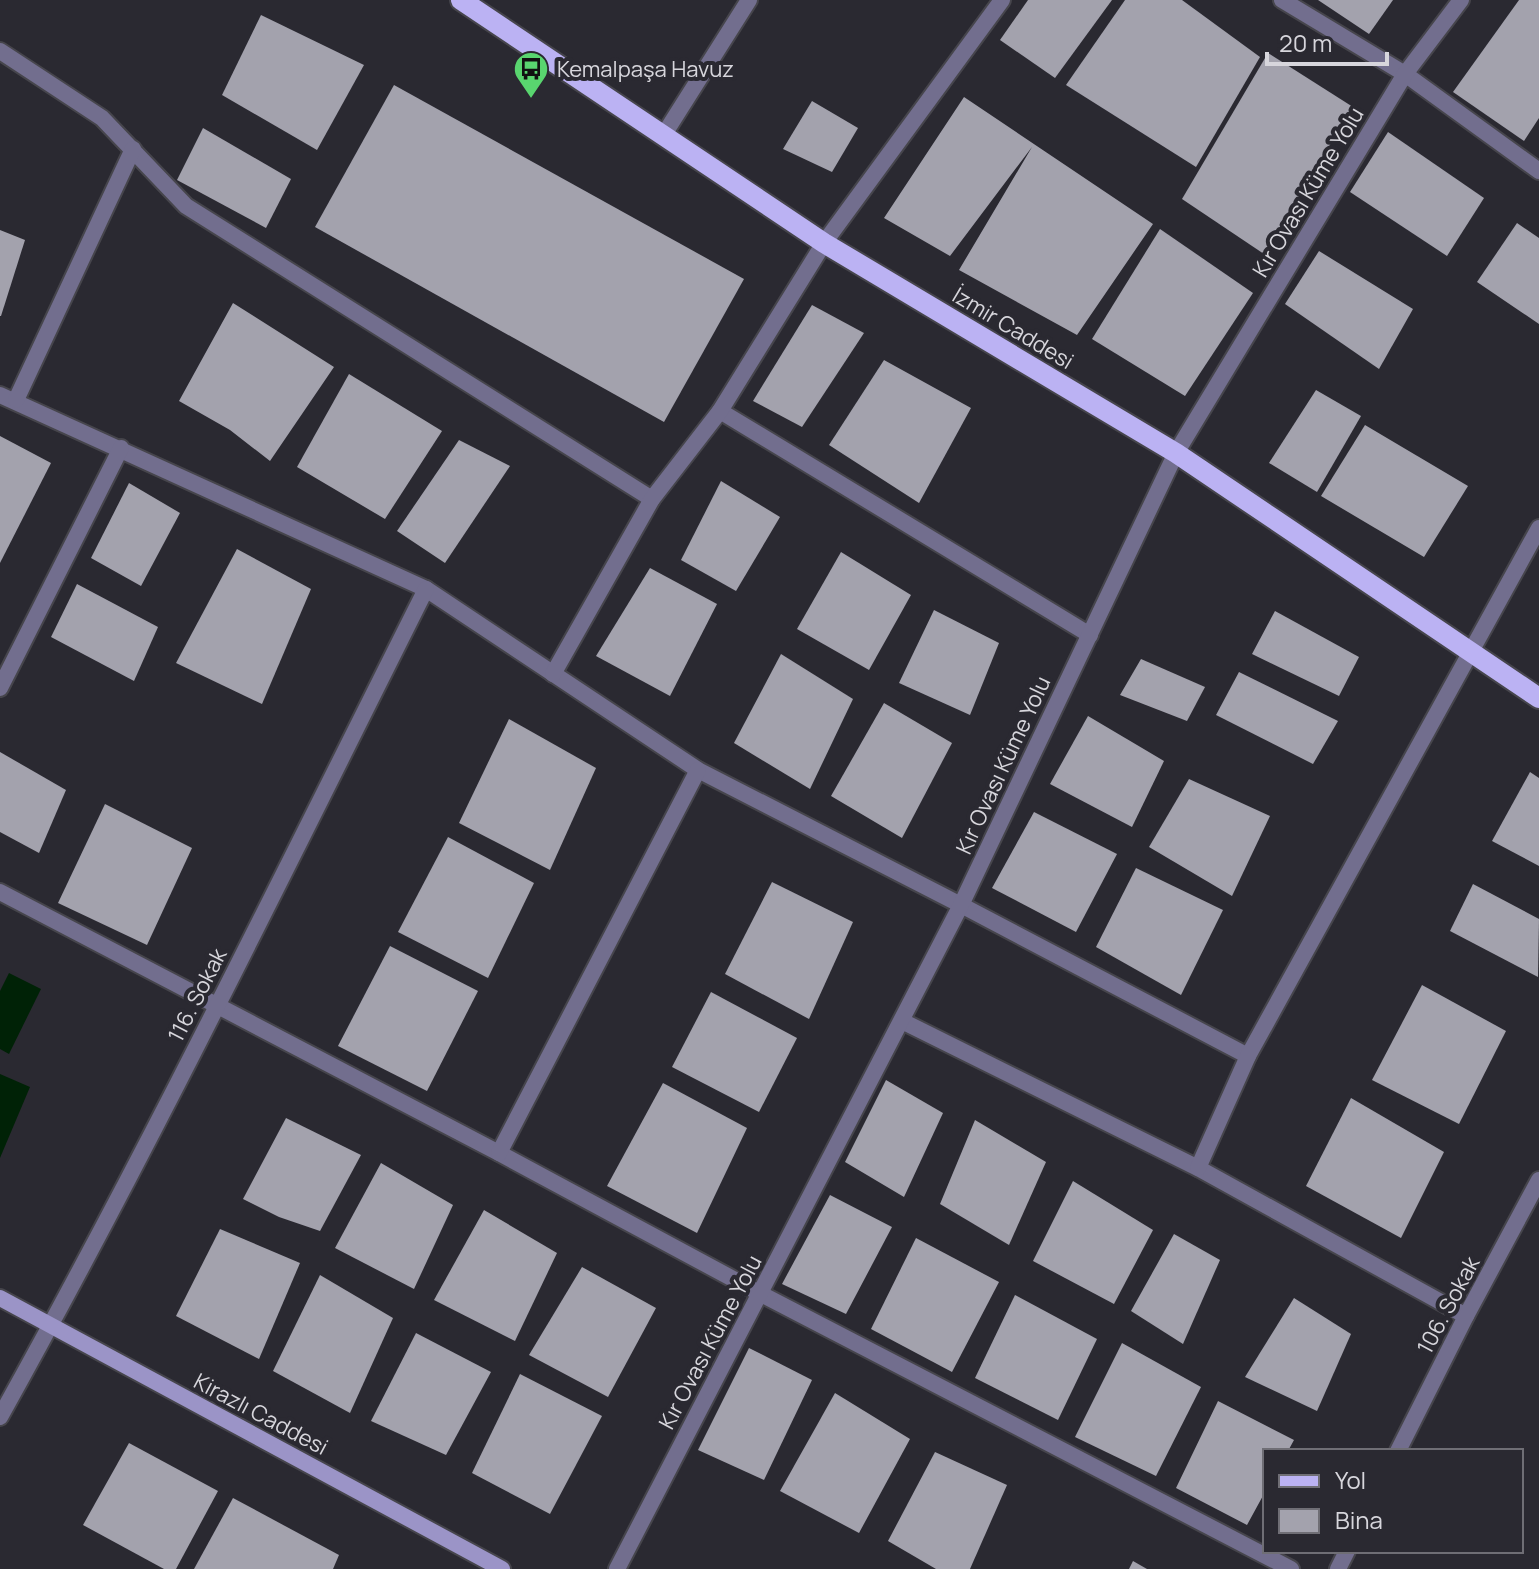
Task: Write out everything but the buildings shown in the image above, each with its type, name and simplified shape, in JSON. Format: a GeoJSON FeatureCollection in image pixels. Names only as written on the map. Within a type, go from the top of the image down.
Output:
{"type":"FeatureCollection","features":[{"type":"Feature","properties":{"kind":"main road","name":"İzmir Caddesi"},"geometry":{"type":"LineString","coordinates":[[461,0],[824,243],[1176,453],[1539,698]]}},
{"type":"Feature","properties":{"kind":"main road","name":"Kirazlı Caddesi"},"geometry":{"type":"LineString","coordinates":[[0,1298],[502,1569]]}},
{"type":"Feature","properties":{"kind":"street"},"geometry":{"type":"LineString","coordinates":[[663,136],[749,0]]}},
{"type":"Feature","properties":{"kind":"street"},"geometry":{"type":"LineString","coordinates":[[553,674],[652,499],[720,411],[824,243],[1002,0]]}},
{"type":"Feature","properties":{"kind":"street"},"geometry":{"type":"LineString","coordinates":[[1282,0],[1405,74],[1539,171]]}},
{"type":"Feature","properties":{"kind":"street","name":"Kır Ovası Küme Yolu"},"geometry":{"type":"LineString","coordinates":[[617,1569],[961,905],[1176,453],[1405,74],[1461,0]]}},
{"type":"Feature","properties":{"kind":"street"},"geometry":{"type":"LineString","coordinates":[[0,51],[102,118],[186,206],[652,499]]}},
{"type":"Feature","properties":{"kind":"street"},"geometry":{"type":"LineString","coordinates":[[133,149],[8,398],[426,589],[698,770],[1248,1056]]}},
{"type":"Feature","properties":{"kind":"street"},"geometry":{"type":"LineString","coordinates":[[720,411],[1090,635]]}},
{"type":"Feature","properties":{"kind":"street"},"geometry":{"type":"LineString","coordinates":[[0,688],[121,448]]}},
{"type":"Feature","properties":{"kind":"street"},"geometry":{"type":"LineString","coordinates":[[1198,1168],[1248,1056],[1539,528]]}},
{"type":"Feature","properties":{"kind":"street","name":"116. Sokak"},"geometry":{"type":"LineString","coordinates":[[0,1417],[51,1326],[217,1004],[426,589]]}},
{"type":"Feature","properties":{"kind":"street"},"geometry":{"type":"LineString","coordinates":[[499,1153],[698,770]]}},
{"type":"Feature","properties":{"kind":"street"},"geometry":{"type":"LineString","coordinates":[[0,892],[761,1294],[1291,1569]]}},
{"type":"Feature","properties":{"kind":"street"},"geometry":{"type":"LineString","coordinates":[[902,1021],[1198,1168],[1466,1316]]}},
{"type":"Feature","properties":{"kind":"street","name":"106. Sokak"},"geometry":{"type":"LineString","coordinates":[[1399,1449],[1539,1180]]}},
{"type":"Feature","properties":{"kind":"shaded area"},"geometry":{"type":"Polygon","coordinates":[[[9,973],[41,989],[9,1054],[0,1049],[0,991],[9,973]]]}},
{"type":"Feature","properties":{"kind":"shaded area"},"geometry":{"type":"Polygon","coordinates":[[[0,1074],[30,1087],[0,1158],[0,1074]]]}},
{"type":"Feature","properties":{"kind":"place","name":"Kemalpaşa Havuz"},"geometry":{"type":"Point","coordinates":[531,100]}}]}
